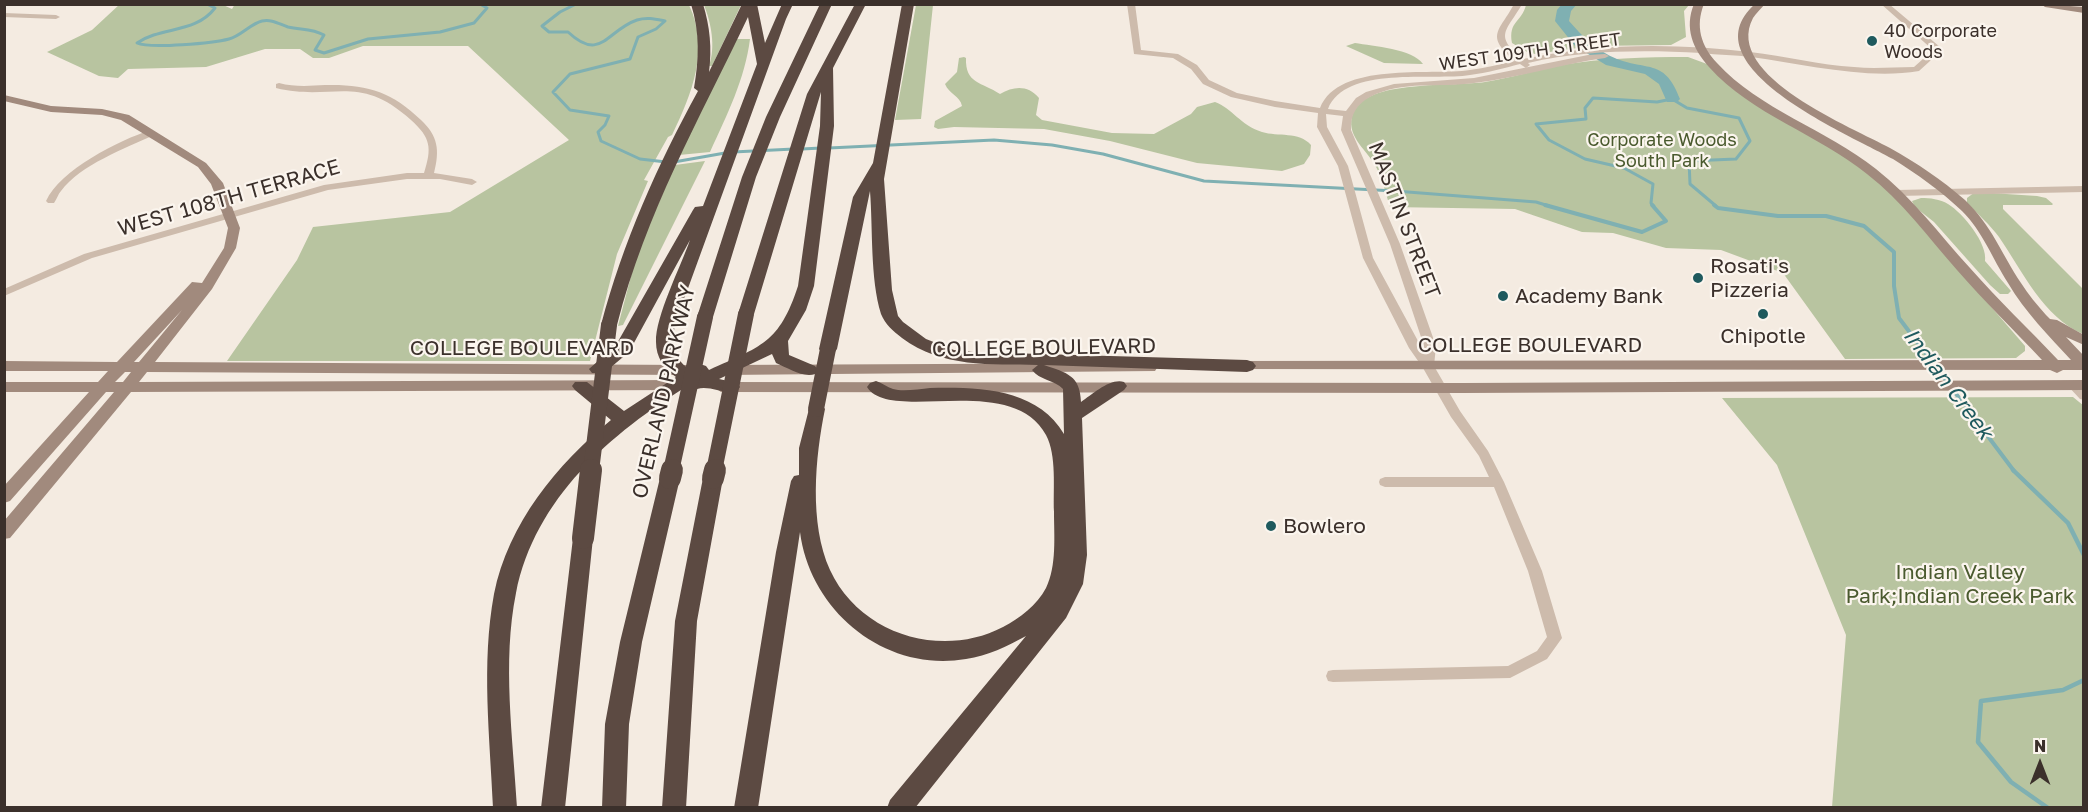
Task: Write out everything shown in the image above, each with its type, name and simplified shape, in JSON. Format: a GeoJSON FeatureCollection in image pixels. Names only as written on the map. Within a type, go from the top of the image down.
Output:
{"type":"FeatureCollection","features":[{"type":"Feature","properties":{"kind":"highway"},"geometry":{"type":"LineString","coordinates":[[697,4],[704,28],[706,49],[697,102]]}},
{"type":"Feature","properties":{"kind":"highway"},"geometry":{"type":"LineString","coordinates":[[553,807],[609,325],[630,249],[654,189],[697,102],[750,4]]}},
{"type":"Feature","properties":{"kind":"highway"},"geometry":{"type":"LineString","coordinates":[[750,4],[763,64]]}},
{"type":"Feature","properties":{"kind":"highway"},"geometry":{"type":"LineString","coordinates":[[780,19],[783,4]]}},
{"type":"Feature","properties":{"kind":"highway"},"geometry":{"type":"LineString","coordinates":[[731,387],[689,378],[664,351],[664,334],[720,177],[780,19],[788,4]]}},
{"type":"Feature","properties":{"kind":"highway","name":"OVERLAND PARKWAY"},"geometry":{"type":"LineString","coordinates":[[614,807],[617,723],[631,642],[705,317],[749,177],[773,117],[826,4]]}},
{"type":"Feature","properties":{"kind":"highway"},"geometry":{"type":"LineString","coordinates":[[674,807],[686,621],[699,544],[746,314],[813,94],[861,4]]}},
{"type":"Feature","properties":{"kind":"highway"},"geometry":{"type":"LineString","coordinates":[[908,4],[879,159],[878,222],[886,305],[897,326],[920,343],[951,355],[973,358],[1246,366]]}},
{"type":"Feature","properties":{"kind":"highway"},"geometry":{"type":"LineString","coordinates":[[809,370],[782,359],[779,351],[780,342],[797,314],[806,286],[827,126],[827,69]]}},
{"type":"Feature","properties":{"kind":"highway"},"geometry":{"type":"LineString","coordinates":[[746,807],[786,552],[860,196],[879,159]]}},
{"type":"Feature","properties":{"kind":"highway"},"geometry":{"type":"LineString","coordinates":[[598,369],[623,348],[720,177]]}},
{"type":"Feature","properties":{"kind":"highway"},"geometry":{"type":"LineString","coordinates":[[505,807],[500,654],[505,593],[526,534],[553,493],[582,458],[623,420],[689,378],[724,370],[780,342]]}},
{"type":"Feature","properties":{"kind":"highway"},"geometry":{"type":"LineString","coordinates":[[899,807],[1058,612],[1073,584],[1077,555],[1072,387],[1065,380],[1041,370]]}},
{"type":"Feature","properties":{"kind":"highway"},"geometry":{"type":"LineString","coordinates":[[581,386],[623,420]]}},
{"type":"Feature","properties":{"kind":"highway"},"geometry":{"type":"LineString","coordinates":[[1074,414],[1118,386]]}},
{"type":"Feature","properties":{"kind":"highway"},"geometry":{"type":"LineString","coordinates":[[810,438],[808,502],[812,544],[828,586],[860,624],[884,639],[899,645],[947,652],[972,649],[997,641],[1028,623],[1050,599],[1061,571],[1061,446],[1050,423],[1031,407],[1004,398],[891,395],[876,387]]}},
{"type":"Feature","properties":{"kind":"highway"},"geometry":{"type":"LineString","coordinates":[[601,807],[617,723]]}},
{"type":"Feature","properties":{"kind":"main road"},"geometry":{"type":"LineString","coordinates":[[1699,4],[1694,25],[1697,41],[1724,76],[1746,94],[1848,154],[1897,193],[1921,217],[1962,267],[2080,389]]}},
{"type":"Feature","properties":{"kind":"main road"},"geometry":{"type":"LineString","coordinates":[[1761,4],[1752,13],[1744,27],[1745,45],[1749,56],[1772,83],[1800,105],[1892,154],[1946,191],[1986,232],[2018,288],[2040,317],[2084,365]]}},
{"type":"Feature","properties":{"kind":"main road"},"geometry":{"type":"LineString","coordinates":[[2044,4],[2084,10]]}},
{"type":"Feature","properties":{"kind":"main road"},"geometry":{"type":"LineString","coordinates":[[4,98],[51,109],[114,114],[151,133],[207,171],[217,183],[234,228],[233,239],[207,286],[127,387],[4,533]]}},
{"type":"Feature","properties":{"kind":"main road"},"geometry":{"type":"LineString","coordinates":[[4,497],[196,285],[214,272]]}},
{"type":"Feature","properties":{"kind":"main road"},"geometry":{"type":"LineString","coordinates":[[2040,317],[2084,341]]}},
{"type":"Feature","properties":{"kind":"main road"},"geometry":{"type":"LineString","coordinates":[[164,320],[181,320]]}},
{"type":"Feature","properties":{"kind":"main road","name":"COLLEGE BOULEVARD"},"geometry":{"type":"LineString","coordinates":[[724,370],[1041,370],[1246,366],[2084,365]]}},
{"type":"Feature","properties":{"kind":"main road","name":"COLLEGE BOULEVARD"},"geometry":{"type":"LineString","coordinates":[[4,366],[598,369],[689,378]]}},
{"type":"Feature","properties":{"kind":"main road","name":"COLLEGE BOULEVARD"},"geometry":{"type":"LineString","coordinates":[[4,387],[581,386],[689,378]]}},
{"type":"Feature","properties":{"kind":"main road","name":"COLLEGE BOULEVARD"},"geometry":{"type":"LineString","coordinates":[[731,387],[1440,388],[1989,385],[2080,389]]}},
{"type":"Feature","properties":{"kind":"street"},"geometry":{"type":"LineString","coordinates":[[1131,4],[1137,52],[1175,56],[1194,67],[1206,82],[1234,95],[1348,114]]}},
{"type":"Feature","properties":{"kind":"street"},"geometry":{"type":"LineString","coordinates":[[1518,4],[1502,26],[1500,36],[1505,47],[1531,69]]}},
{"type":"Feature","properties":{"kind":"street","name":"WEST 109TH STREET"},"geometry":{"type":"LineString","coordinates":[[1323,111],[1330,96],[1343,87],[1368,78],[1386,75],[1469,73],[1548,56],[1598,49],[1626,48],[1764,56],[1844,69],[1916,69],[1937,49],[1884,4]]}},
{"type":"Feature","properties":{"kind":"street"},"geometry":{"type":"LineString","coordinates":[[4,15],[56,17]]}},
{"type":"Feature","properties":{"kind":"street","name":"WEST 109TH STREET"},"geometry":{"type":"LineString","coordinates":[[1348,114],[1359,100],[1378,90],[1408,84],[1476,81],[1556,63],[1636,55],[1704,53]]}},
{"type":"Feature","properties":{"kind":"street"},"geometry":{"type":"LineString","coordinates":[[1378,90],[1384,83],[1386,75]]}},
{"type":"Feature","properties":{"kind":"street"},"geometry":{"type":"LineString","coordinates":[[279,86],[298,89],[357,88],[373,91],[392,99],[418,122],[434,142],[435,155],[428,176]]}},
{"type":"Feature","properties":{"kind":"street","name":"MASTIN STREET"},"geometry":{"type":"LineString","coordinates":[[1323,111],[1322,127],[1340,158],[1368,258],[1415,348],[1455,414],[1484,454],[1498,482],[1535,571],[1555,638],[1542,655],[1510,672],[1333,676]]}},
{"type":"Feature","properties":{"kind":"street","name":"MASTIN STREET"},"geometry":{"type":"LineString","coordinates":[[1348,114],[1346,130],[1395,244],[1430,346],[1428,366]]}},
{"type":"Feature","properties":{"kind":"street"},"geometry":{"type":"LineString","coordinates":[[51,201],[52,194],[58,186],[71,177],[151,133]]}},
{"type":"Feature","properties":{"kind":"street","name":"WEST 108TH TERRACE"},"geometry":{"type":"LineString","coordinates":[[4,293],[88,256],[327,187],[382,178],[428,176],[472,182]]}},
{"type":"Feature","properties":{"kind":"street"},"geometry":{"type":"LineString","coordinates":[[1897,193],[2084,189]]}},
{"type":"Feature","properties":{"kind":"street"},"geometry":{"type":"LineString","coordinates":[[1385,482],[1498,482]]}},
{"type":"Feature","properties":{"kind":"green space"},"geometry":{"type":"Polygon","coordinates":[[[120,4],[221,4],[232,9],[235,4],[689,5],[698,38],[698,55],[692,87],[672,135],[668,137],[644,180],[648,181],[617,254],[590,361],[227,361],[297,260],[313,227],[450,212],[569,140],[468,46],[363,46],[329,58],[313,58],[300,49],[265,49],[206,67],[128,69],[118,78],[99,76],[47,52],[92,30],[120,4]]]}},
{"type":"Feature","properties":{"kind":"green space"},"geometry":{"type":"Polygon","coordinates":[[[704,5],[741,5],[712,66],[709,66],[712,35],[704,5]]]}},
{"type":"Feature","properties":{"kind":"green space"},"geometry":{"type":"Polygon","coordinates":[[[916,5],[933,5],[921,119],[895,120],[916,5]]]}},
{"type":"Feature","properties":{"kind":"green space"},"geometry":{"type":"Polygon","coordinates":[[[1526,5],[1689,5],[1684,11],[1686,37],[1671,45],[1592,46],[1535,54],[1512,43],[1512,30],[1526,5]]]}},
{"type":"Feature","properties":{"kind":"green space"},"geometry":{"type":"Polygon","coordinates":[[[736,39],[750,39],[748,54],[734,97],[710,152],[679,155],[736,39]]]}},
{"type":"Feature","properties":{"kind":"green space"},"geometry":{"type":"Polygon","coordinates":[[[1355,43],[1402,52],[1418,59],[1423,64],[1384,63],[1346,46],[1355,43]]]}},
{"type":"Feature","properties":{"kind":"green space"},"geometry":{"type":"Polygon","coordinates":[[[964,57],[968,73],[972,78],[1000,94],[1010,89],[1021,88],[1035,94],[1039,98],[1036,115],[1042,120],[1112,133],[1154,134],[1191,114],[1197,107],[1215,102],[1254,129],[1301,138],[1311,145],[1310,155],[1304,164],[1282,171],[1197,163],[1110,141],[1044,129],[954,127],[938,129],[934,127],[935,121],[962,106],[945,84],[957,72],[959,58],[964,57]]]}},
{"type":"Feature","properties":{"kind":"green space","name":"Corporate Woods South Park"},"geometry":{"type":"Polygon","coordinates":[[[1688,57],[1707,64],[1844,155],[1892,192],[2025,346],[2025,351],[2016,358],[1845,359],[1783,273],[1721,250],[1666,248],[1613,233],[1582,232],[1515,209],[1390,207],[1377,170],[1357,141],[1352,128],[1353,113],[1361,102],[1374,95],[1392,90],[1485,82],[1561,65],[1593,61],[1688,57]]]}},
{"type":"Feature","properties":{"kind":"green space"},"geometry":{"type":"Polygon","coordinates":[[[705,161],[623,325],[618,326],[637,253],[675,165],[705,161]]]}},
{"type":"Feature","properties":{"kind":"green space"},"geometry":{"type":"Polygon","coordinates":[[[1975,192],[2037,196],[2046,198],[2053,204],[2003,205],[2003,209],[2083,289],[2083,334],[2056,317],[2045,305],[1999,237],[1967,203],[1967,198],[1975,192]]]}},
{"type":"Feature","properties":{"kind":"green space"},"geometry":{"type":"Polygon","coordinates":[[[1921,198],[1945,202],[1967,222],[1983,246],[1985,261],[2011,291],[2008,294],[2000,294],[1990,285],[1934,222],[1915,207],[1912,201],[1921,198]]]}},
{"type":"Feature","properties":{"kind":"green space","name":"Indian Valley Park;Indian Creek Park"},"geometry":{"type":"Polygon","coordinates":[[[2073,397],[2084,406],[2083,807],[1832,807],[1846,635],[1777,465],[1722,398],[2073,397]]]}},
{"type":"Feature","properties":{"kind":"waterway"},"geometry":{"type":"LineString","coordinates":[[207,4],[215,8],[198,22],[157,34],[137,43],[168,45],[221,41],[262,21],[269,21],[324,35],[315,50],[324,53],[368,39],[440,32],[474,23],[487,8],[480,4]]}},
{"type":"Feature","properties":{"kind":"waterway"},"geometry":{"type":"LineString","coordinates":[[576,4],[560,12],[542,26],[549,32],[568,32],[588,45],[604,41],[637,20],[648,18],[665,21],[656,29],[638,37],[630,59],[570,74],[553,92],[570,110],[609,116],[605,125],[598,132],[601,141],[640,159],[666,162]]}},
{"type":"Feature","properties":{"kind":"waterway","name":"Indian Creek"},"geometry":{"type":"LineString","coordinates":[[1571,4],[1564,10],[1562,21],[1580,43],[1611,62],[1650,71],[1666,82],[1672,99]]}},
{"type":"Feature","properties":{"kind":"waterway"},"geometry":{"type":"LineString","coordinates":[[1654,206],[1651,203],[1653,184],[1624,168],[1585,159],[1549,140],[1536,124],[1586,119],[1585,108],[1593,98],[1657,102],[1672,99],[1687,108],[1739,118],[1750,141],[1736,159],[1689,161],[1690,184],[1716,206]]}},
{"type":"Feature","properties":{"kind":"waterway"},"geometry":{"type":"LineString","coordinates":[[829,148],[994,140],[1052,145],[1103,154],[1204,181],[1395,191],[1536,202],[1549,206]]}},
{"type":"Feature","properties":{"kind":"waterway"},"geometry":{"type":"LineString","coordinates":[[802,149],[821,148]]}},
{"type":"Feature","properties":{"kind":"waterway"},"geometry":{"type":"LineString","coordinates":[[733,152],[794,149]]}},
{"type":"Feature","properties":{"kind":"waterway"},"geometry":{"type":"LineString","coordinates":[[674,162],[725,153]]}},
{"type":"Feature","properties":{"kind":"waterway"},"geometry":{"type":"LineString","coordinates":[[1545,205],[1642,232],[1666,221],[1652,205]]}},
{"type":"Feature","properties":{"kind":"waterway","name":"Indian Creek"},"geometry":{"type":"LineString","coordinates":[[1714,205],[1718,208],[1778,216],[1826,216],[1864,226],[1894,252],[1894,286],[1899,318],[2014,471]]}},
{"type":"Feature","properties":{"kind":"waterway","name":"Indian Creek"},"geometry":{"type":"LineString","coordinates":[[2014,471],[2068,523],[2084,555]]}},
{"type":"Feature","properties":{"kind":"waterway","name":"Indian Creek"},"geometry":{"type":"LineString","coordinates":[[2048,808],[2011,782],[1978,742],[1981,701],[2063,690],[2084,680]]}},
{"type":"Feature","properties":{"kind":"place","name":"40 Corporate Woods"},"geometry":{"type":"Point","coordinates":[1872,41]}},
{"type":"Feature","properties":{"kind":"place","name":"Rosati's Pizzeria"},"geometry":{"type":"Point","coordinates":[1698,278]}},
{"type":"Feature","properties":{"kind":"place","name":"Academy Bank"},"geometry":{"type":"Point","coordinates":[1503,296]}},
{"type":"Feature","properties":{"kind":"place","name":"Chipotle"},"geometry":{"type":"Point","coordinates":[1763,314]}},
{"type":"Feature","properties":{"kind":"place","name":"Bowlero"},"geometry":{"type":"Point","coordinates":[1271,526]}}]}
